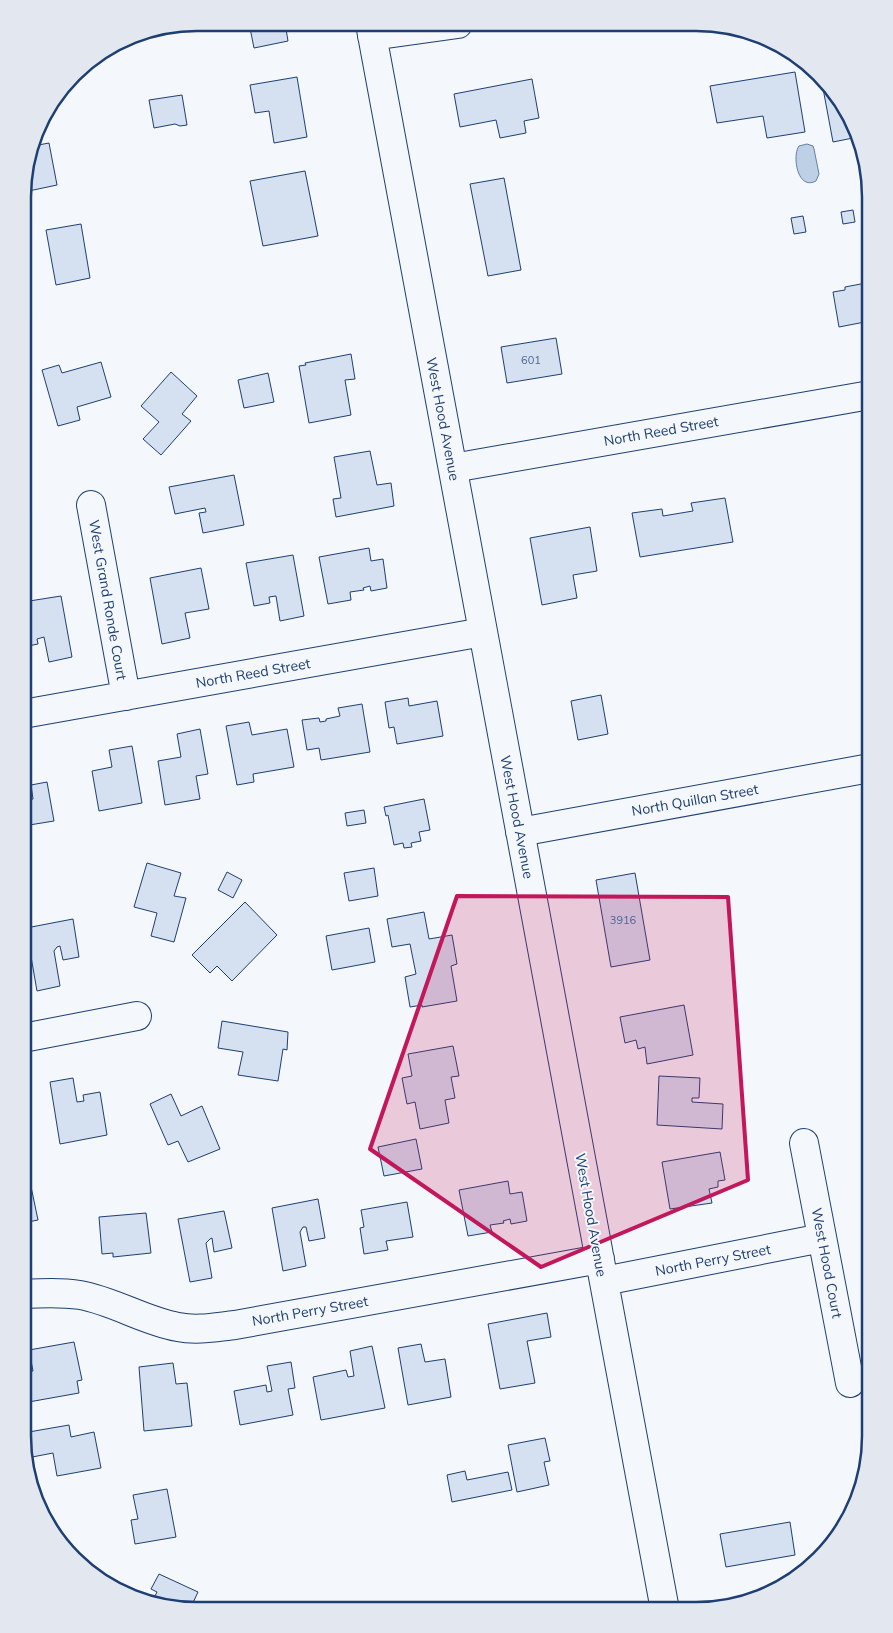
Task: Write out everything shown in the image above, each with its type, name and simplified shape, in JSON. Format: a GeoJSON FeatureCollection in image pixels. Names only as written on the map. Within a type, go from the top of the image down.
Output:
{"type":"FeatureCollection","features":[{"type":"Feature","properties":{"kind":"street","name":"West Hood Avenue"},"geometry":{"type":"LineString","coordinates":[[371,31],[664,1602]]}},
{"type":"Feature","properties":{"kind":"street","name":"North Reed Street"},"geometry":{"type":"LineString","coordinates":[[452,468],[862,396]]}},
{"type":"Feature","properties":{"kind":"street","name":"West Grand Ronde Court"},"geometry":{"type":"LineString","coordinates":[[91,504],[126,696]]}},
{"type":"Feature","properties":{"kind":"street","name":"North Reed Street"},"geometry":{"type":"LineString","coordinates":[[31,713],[483,632]]}},
{"type":"Feature","properties":{"kind":"street","name":"North Quillan Street"},"geometry":{"type":"LineString","coordinates":[[520,832],[862,770]]}},
{"type":"Feature","properties":{"kind":"street"},"geometry":{"type":"LineString","coordinates":[[31,1036],[137,1016]]}},
{"type":"Feature","properties":{"kind":"street","name":"West Hood Court"},"geometry":{"type":"LineString","coordinates":[[804,1143],[850,1383]]}},
{"type":"Feature","properties":{"kind":"street","name":"North Perry Street"},"geometry":{"type":"LineString","coordinates":[[31,1293],[47,1292],[80,1295],[156,1322],[180,1328],[203,1329],[822,1238]]}},
{"type":"Feature","properties":{"kind":"highlighted area"},"geometry":{"type":"Polygon","coordinates":[[[457,896],[728,897],[748,1180],[541,1267],[370,1149],[457,896]]]}},
{"type":"Feature","properties":{"kind":"water"},"geometry":{"type":"Polygon","coordinates":[[[807,144],[813,146],[819,174],[816,181],[810,183],[800,177],[796,164],[799,146],[807,144]]]}},
{"type":"Feature","properties":{"kind":"building"},"geometry":{"type":"Polygon","coordinates":[[[251,31],[286,31],[288,41],[254,48],[251,31]]]}},
{"type":"Feature","properties":{"kind":"building"},"geometry":{"type":"Polygon","coordinates":[[[795,72],[805,132],[767,138],[763,116],[717,123],[710,86],[795,72]]]}},
{"type":"Feature","properties":{"kind":"building"},"geometry":{"type":"Polygon","coordinates":[[[297,77],[307,137],[274,143],[269,111],[255,113],[250,85],[297,77]]]}},
{"type":"Feature","properties":{"kind":"building"},"geometry":{"type":"Polygon","coordinates":[[[532,79],[539,118],[524,121],[526,133],[500,138],[496,120],[460,127],[454,94],[532,79]]]}},
{"type":"Feature","properties":{"kind":"building"},"geometry":{"type":"Polygon","coordinates":[[[824,91],[845,124],[851,138],[833,142],[824,91]]]}},
{"type":"Feature","properties":{"kind":"building"},"geometry":{"type":"Polygon","coordinates":[[[182,95],[187,125],[180,126],[175,124],[154,128],[149,100],[182,95]]]}},
{"type":"Feature","properties":{"kind":"building"},"geometry":{"type":"Polygon","coordinates":[[[49,143],[57,185],[32,190],[33,176],[40,145],[49,143]]]}},
{"type":"Feature","properties":{"kind":"building"},"geometry":{"type":"Polygon","coordinates":[[[305,171],[318,236],[263,246],[250,181],[305,171]]]}},
{"type":"Feature","properties":{"kind":"building"},"geometry":{"type":"Polygon","coordinates":[[[504,178],[521,270],[488,276],[470,184],[504,178]]]}},
{"type":"Feature","properties":{"kind":"building"},"geometry":{"type":"Polygon","coordinates":[[[853,210],[855,222],[843,224],[841,212],[853,210]]]}},
{"type":"Feature","properties":{"kind":"building"},"geometry":{"type":"Polygon","coordinates":[[[803,216],[806,232],[794,234],[791,218],[803,216]]]}},
{"type":"Feature","properties":{"kind":"building"},"geometry":{"type":"Polygon","coordinates":[[[81,224],[90,278],[56,285],[46,230],[81,224]]]}},
{"type":"Feature","properties":{"kind":"building"},"geometry":{"type":"Polygon","coordinates":[[[862,284],[862,323],[839,327],[833,292],[845,290],[845,287],[862,284]]]}},
{"type":"Feature","properties":{"kind":"building"},"geometry":{"type":"Polygon","coordinates":[[[556,338],[562,374],[507,383],[501,347],[556,338]]]}},
{"type":"Feature","properties":{"kind":"building"},"geometry":{"type":"Polygon","coordinates":[[[351,354],[355,379],[345,380],[351,415],[309,423],[299,366],[306,365],[305,363],[351,354]]]}},
{"type":"Feature","properties":{"kind":"building"},"geometry":{"type":"Polygon","coordinates":[[[101,362],[111,397],[77,407],[80,420],[58,426],[42,370],[59,365],[62,373],[101,362]]]}},
{"type":"Feature","properties":{"kind":"building"},"geometry":{"type":"Polygon","coordinates":[[[171,372],[197,396],[182,414],[191,421],[161,455],[143,439],[159,422],[141,406],[171,372]]]}},
{"type":"Feature","properties":{"kind":"building"},"geometry":{"type":"Polygon","coordinates":[[[268,373],[274,402],[244,408],[238,380],[268,373]]]}},
{"type":"Feature","properties":{"kind":"building"},"geometry":{"type":"Polygon","coordinates":[[[370,451],[377,485],[391,483],[394,506],[336,517],[333,499],[341,498],[334,457],[370,451]]]}},
{"type":"Feature","properties":{"kind":"building"},"geometry":{"type":"Polygon","coordinates":[[[234,475],[244,525],[203,533],[199,513],[206,512],[205,508],[175,514],[169,487],[234,475]]]}},
{"type":"Feature","properties":{"kind":"building"},"geometry":{"type":"Polygon","coordinates":[[[725,498],[733,542],[640,557],[632,513],[662,509],[663,516],[693,511],[691,503],[725,498]]]}},
{"type":"Feature","properties":{"kind":"building"},"geometry":{"type":"Polygon","coordinates":[[[590,527],[597,571],[573,575],[577,598],[542,605],[530,538],[590,527]]]}},
{"type":"Feature","properties":{"kind":"building"},"geometry":{"type":"Polygon","coordinates":[[[369,548],[371,561],[383,559],[387,588],[371,591],[370,586],[363,588],[364,590],[350,592],[351,600],[328,604],[319,557],[369,548]]]}},
{"type":"Feature","properties":{"kind":"building"},"geometry":{"type":"Polygon","coordinates":[[[293,555],[304,616],[280,621],[276,596],[269,597],[270,603],[254,606],[246,563],[293,555]]]}},
{"type":"Feature","properties":{"kind":"building"},"geometry":{"type":"Polygon","coordinates":[[[201,568],[209,609],[185,613],[190,638],[162,644],[150,578],[201,568]]]}},
{"type":"Feature","properties":{"kind":"building"},"geometry":{"type":"Polygon","coordinates":[[[61,596],[72,657],[49,662],[44,637],[37,639],[38,644],[31,645],[31,601],[61,596]]]}},
{"type":"Feature","properties":{"kind":"building"},"geometry":{"type":"Polygon","coordinates":[[[601,695],[608,734],[578,740],[571,701],[601,695]]]}},
{"type":"Feature","properties":{"kind":"building"},"geometry":{"type":"Polygon","coordinates":[[[408,698],[409,706],[437,701],[443,736],[397,744],[394,727],[389,728],[385,702],[408,698]]]}},
{"type":"Feature","properties":{"kind":"building"},"geometry":{"type":"Polygon","coordinates":[[[362,704],[370,752],[321,760],[319,748],[307,750],[302,720],[319,718],[320,722],[326,721],[326,719],[340,716],[338,708],[362,704]]]}},
{"type":"Feature","properties":{"kind":"building"},"geometry":{"type":"Polygon","coordinates":[[[249,722],[252,735],[287,729],[294,767],[253,774],[254,782],[237,785],[226,726],[249,722]]]}},
{"type":"Feature","properties":{"kind":"building"},"geometry":{"type":"Polygon","coordinates":[[[200,729],[208,774],[196,776],[200,799],[165,805],[158,761],[181,757],[177,734],[200,729]]]}},
{"type":"Feature","properties":{"kind":"building"},"geometry":{"type":"Polygon","coordinates":[[[132,746],[142,803],[99,811],[92,771],[112,767],[109,750],[132,746]]]}},
{"type":"Feature","properties":{"kind":"building"},"geometry":{"type":"Polygon","coordinates":[[[47,782],[54,821],[31,825],[31,800],[33,799],[31,785],[47,782]]]}},
{"type":"Feature","properties":{"kind":"building"},"geometry":{"type":"Polygon","coordinates":[[[424,799],[430,830],[419,832],[421,841],[411,843],[412,847],[404,848],[403,843],[394,845],[388,815],[386,816],[384,807],[424,799]]]}},
{"type":"Feature","properties":{"kind":"building"},"geometry":{"type":"Polygon","coordinates":[[[364,810],[366,823],[347,826],[345,813],[364,810]]]}},
{"type":"Feature","properties":{"kind":"building"},"geometry":{"type":"Polygon","coordinates":[[[147,863],[181,873],[174,896],[186,898],[174,942],[151,936],[157,913],[134,907],[147,863]]]}},
{"type":"Feature","properties":{"kind":"building"},"geometry":{"type":"Polygon","coordinates":[[[374,868],[378,896],[349,901],[344,873],[374,868]]]}},
{"type":"Feature","properties":{"kind":"building"},"geometry":{"type":"Polygon","coordinates":[[[227,872],[242,880],[233,898],[218,890],[227,872]]]}},
{"type":"Feature","properties":{"kind":"building"},"geometry":{"type":"Polygon","coordinates":[[[635,873],[650,960],[611,967],[596,880],[635,873]]]}},
{"type":"Feature","properties":{"kind":"building"},"geometry":{"type":"Polygon","coordinates":[[[245,902],[277,935],[232,981],[217,966],[210,973],[192,955],[245,902]]]}},
{"type":"Feature","properties":{"kind":"building"},"geometry":{"type":"Polygon","coordinates":[[[424,912],[429,939],[452,935],[457,964],[451,966],[457,1001],[422,1007],[422,1005],[410,1007],[405,977],[416,974],[410,944],[392,947],[387,919],[424,912]]]}},
{"type":"Feature","properties":{"kind":"building"},"geometry":{"type":"Polygon","coordinates":[[[73,919],[79,957],[63,960],[60,946],[54,951],[60,986],[37,991],[31,957],[31,927],[73,919]]]}},
{"type":"Feature","properties":{"kind":"building"},"geometry":{"type":"Polygon","coordinates":[[[369,928],[375,962],[332,970],[326,936],[369,928]]]}},
{"type":"Feature","properties":{"kind":"building"},"geometry":{"type":"Polygon","coordinates":[[[684,1005],[693,1055],[647,1064],[645,1047],[638,1049],[636,1040],[625,1043],[620,1017],[684,1005]]]}},
{"type":"Feature","properties":{"kind":"building"},"geometry":{"type":"Polygon","coordinates":[[[222,1021],[288,1032],[287,1050],[283,1049],[278,1081],[238,1075],[243,1052],[218,1048],[222,1021]]]}},
{"type":"Feature","properties":{"kind":"building"},"geometry":{"type":"Polygon","coordinates":[[[453,1046],[459,1076],[451,1077],[455,1098],[445,1100],[449,1123],[420,1129],[415,1102],[407,1104],[402,1078],[412,1076],[408,1054],[453,1046]]]}},
{"type":"Feature","properties":{"kind":"building"},"geometry":{"type":"Polygon","coordinates":[[[659,1076],[700,1078],[699,1098],[692,1098],[692,1102],[723,1104],[722,1129],[657,1125],[659,1076]]]}},
{"type":"Feature","properties":{"kind":"building"},"geometry":{"type":"Polygon","coordinates":[[[73,1078],[77,1102],[84,1101],[83,1095],[100,1092],[107,1135],[60,1144],[50,1082],[73,1078]]]}},
{"type":"Feature","properties":{"kind":"building"},"geometry":{"type":"Polygon","coordinates":[[[171,1094],[181,1116],[202,1106],[220,1149],[188,1162],[178,1141],[168,1145],[150,1104],[171,1094]]]}},
{"type":"Feature","properties":{"kind":"building"},"geometry":{"type":"Polygon","coordinates":[[[416,1139],[422,1169],[384,1176],[378,1147],[416,1139]]]}},
{"type":"Feature","properties":{"kind":"building"},"geometry":{"type":"Polygon","coordinates":[[[720,1152],[725,1180],[718,1181],[718,1187],[709,1189],[712,1203],[670,1209],[662,1162],[720,1152]]]}},
{"type":"Feature","properties":{"kind":"building"},"geometry":{"type":"Polygon","coordinates":[[[508,1181],[510,1194],[522,1192],[527,1221],[511,1224],[510,1219],[503,1221],[504,1223],[490,1225],[492,1232],[468,1236],[459,1190],[508,1181]]]}},
{"type":"Feature","properties":{"kind":"building"},"geometry":{"type":"Polygon","coordinates":[[[31,1187],[38,1220],[31,1221],[31,1187]]]}},
{"type":"Feature","properties":{"kind":"building"},"geometry":{"type":"Polygon","coordinates":[[[318,1199],[325,1238],[309,1241],[306,1227],[303,1227],[300,1232],[306,1266],[283,1271],[272,1208],[318,1199]]]}},
{"type":"Feature","properties":{"kind":"building"},"geometry":{"type":"Polygon","coordinates":[[[407,1202],[413,1237],[386,1241],[388,1250],[364,1254],[360,1228],[364,1227],[361,1210],[407,1202]]]}},
{"type":"Feature","properties":{"kind":"building"},"geometry":{"type":"Polygon","coordinates":[[[224,1211],[232,1248],[214,1252],[212,1238],[210,1239],[206,1243],[212,1278],[190,1282],[178,1219],[224,1211]]]}},
{"type":"Feature","properties":{"kind":"building"},"geometry":{"type":"Polygon","coordinates":[[[146,1213],[151,1253],[113,1257],[113,1253],[102,1254],[99,1217],[146,1213]]]}},
{"type":"Feature","properties":{"kind":"building"},"geometry":{"type":"Polygon","coordinates":[[[547,1313],[551,1337],[527,1341],[535,1383],[500,1389],[488,1324],[547,1313]]]}},
{"type":"Feature","properties":{"kind":"building"},"geometry":{"type":"Polygon","coordinates":[[[74,1342],[82,1380],[77,1381],[79,1393],[31,1402],[31,1371],[33,1371],[31,1350],[74,1342]]]}},
{"type":"Feature","properties":{"kind":"building"},"geometry":{"type":"Polygon","coordinates":[[[421,1344],[425,1362],[445,1359],[451,1397],[408,1405],[398,1348],[421,1344]]]}},
{"type":"Feature","properties":{"kind":"building"},"geometry":{"type":"Polygon","coordinates":[[[372,1346],[385,1408],[321,1420],[313,1377],[346,1370],[348,1377],[354,1376],[350,1351],[372,1346]]]}},
{"type":"Feature","properties":{"kind":"building"},"geometry":{"type":"Polygon","coordinates":[[[291,1362],[295,1388],[288,1389],[293,1415],[240,1425],[234,1391],[266,1385],[267,1392],[272,1391],[267,1366],[291,1362]]]}},
{"type":"Feature","properties":{"kind":"building"},"geometry":{"type":"Polygon","coordinates":[[[173,1363],[176,1384],[187,1383],[192,1426],[144,1431],[139,1367],[173,1363]]]}},
{"type":"Feature","properties":{"kind":"building"},"geometry":{"type":"Polygon","coordinates":[[[69,1425],[71,1437],[94,1432],[101,1468],[57,1476],[53,1453],[33,1457],[31,1432],[69,1425]]]}},
{"type":"Feature","properties":{"kind":"building"},"geometry":{"type":"Polygon","coordinates":[[[545,1438],[550,1461],[544,1462],[549,1485],[517,1492],[508,1445],[545,1438]]]}},
{"type":"Feature","properties":{"kind":"building"},"geometry":{"type":"Polygon","coordinates":[[[465,1471],[467,1480],[508,1472],[512,1490],[452,1502],[447,1475],[465,1471]]]}},
{"type":"Feature","properties":{"kind":"building"},"geometry":{"type":"Polygon","coordinates":[[[167,1489],[176,1537],[135,1544],[131,1520],[138,1519],[133,1495],[167,1489]]]}},
{"type":"Feature","properties":{"kind":"building"},"geometry":{"type":"Polygon","coordinates":[[[790,1522],[795,1555],[726,1567],[720,1534],[790,1522]]]}},
{"type":"Feature","properties":{"kind":"building"},"geometry":{"type":"Polygon","coordinates":[[[159,1574],[198,1592],[193,1602],[155,1596],[157,1592],[151,1589],[159,1574]]]}}]}
